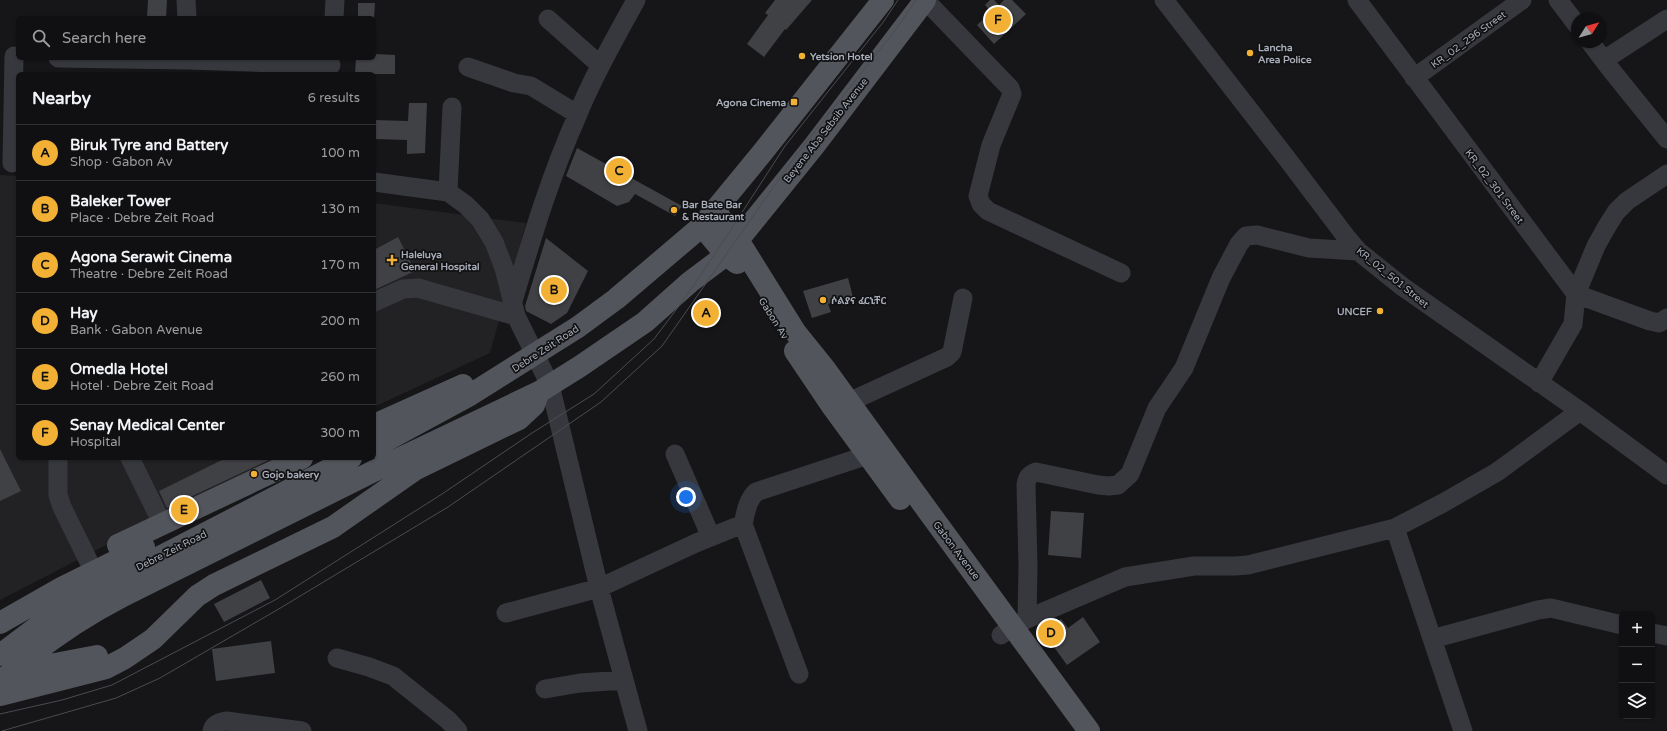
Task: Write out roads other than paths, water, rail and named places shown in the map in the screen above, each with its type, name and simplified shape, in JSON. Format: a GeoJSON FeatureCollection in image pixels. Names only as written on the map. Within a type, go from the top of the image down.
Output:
{"type":"FeatureCollection","features":[{"type":"Feature","properties":{"kind":"main road"},"geometry":{"type":"LineString","coordinates":[[732,247],[708,218],[762,153],[883,0]]}},
{"type":"Feature","properties":{"kind":"main road","name":"Beyene Aba Sebsib Avenue"},"geometry":{"type":"LineString","coordinates":[[0,682],[60,633],[101,608],[392,462],[544,388],[579,367],[644,322],[732,247],[814,146],[925,0]]}},
{"type":"Feature","properties":{"kind":"main road"},"geometry":{"type":"LineString","coordinates":[[762,153],[790,175]]}},
{"type":"Feature","properties":{"kind":"main road","name":"Debre Zeit Road"},"geometry":{"type":"LineString","coordinates":[[380,442],[470,395],[512,370],[578,327],[616,299],[708,218]]}},
{"type":"Feature","properties":{"kind":"main road","name":"Gabon Av"},"geometry":{"type":"LineString","coordinates":[[732,247],[796,333],[825,369]]}},
{"type":"Feature","properties":{"kind":"main road","name":"Gabon Av"},"geometry":{"type":"LineString","coordinates":[[732,247],[795,352],[844,409]]}},
{"type":"Feature","properties":{"kind":"main road","name":"Gabon Avenue"},"geometry":{"type":"LineString","coordinates":[[825,369],[868,455],[1013,627],[1073,731]]}},
{"type":"Feature","properties":{"kind":"main road"},"geometry":{"type":"LineString","coordinates":[[376,424],[461,385],[512,370]]}},
{"type":"Feature","properties":{"kind":"main road"},"geometry":{"type":"LineString","coordinates":[[0,695],[106,668],[125,658],[153,640],[197,596],[208,588],[260,561],[333,527],[416,469],[519,419],[534,405],[544,388]]}},
{"type":"Feature","properties":{"kind":"main road","name":"Gabon Avenue"},"geometry":{"type":"LineString","coordinates":[[844,409],[1013,627],[1089,731]]}},
{"type":"Feature","properties":{"kind":"main road"},"geometry":{"type":"LineString","coordinates":[[0,610],[43,583],[88,560],[162,523],[298,460]]}},
{"type":"Feature","properties":{"kind":"main road"},"geometry":{"type":"LineString","coordinates":[[0,623],[62,587],[250,493],[322,460]]}},
{"type":"Feature","properties":{"kind":"main road","name":"Debre Zeit Road"},"geometry":{"type":"LineString","coordinates":[[1,654],[65,606],[348,460]]}},
{"type":"Feature","properties":{"kind":"main road"},"geometry":{"type":"LineString","coordinates":[[0,674],[90,658],[108,653],[121,647],[153,622],[187,592],[212,575],[345,504],[381,479],[392,462]]}},
{"type":"Feature","properties":{"kind":"street"},"geometry":{"type":"LineString","coordinates":[[186,0],[187,16]]}},
{"type":"Feature","properties":{"kind":"street"},"geometry":{"type":"LineString","coordinates":[[334,16],[335,0]]}},
{"type":"Feature","properties":{"kind":"street"},"geometry":{"type":"LineString","coordinates":[[514,309],[539,213],[577,114],[600,65],[636,0]]}},
{"type":"Feature","properties":{"kind":"street"},"geometry":{"type":"LineString","coordinates":[[925,0],[1010,88],[1012,94],[991,144],[978,196],[981,204],[988,211],[1121,273]]}},
{"type":"Feature","properties":{"kind":"street","name":"KR_02_501 Street"},"geometry":{"type":"LineString","coordinates":[[1164,0],[1358,251],[1403,287],[1538,383],[1580,410],[1667,475]]}},
{"type":"Feature","properties":{"kind":"street","name":"KR_02_301 Street"},"geometry":{"type":"LineString","coordinates":[[1357,0],[1576,294]]}},
{"type":"Feature","properties":{"kind":"street","name":"KR_02_296 Street"},"geometry":{"type":"LineString","coordinates":[[1414,78],[1522,0]]}},
{"type":"Feature","properties":{"kind":"street"},"geometry":{"type":"LineString","coordinates":[[1558,0],[1571,17]]}},
{"type":"Feature","properties":{"kind":"street"},"geometry":{"type":"LineString","coordinates":[[548,19],[600,65]]}},
{"type":"Feature","properties":{"kind":"street"},"geometry":{"type":"LineString","coordinates":[[1604,60],[1667,19]]}},
{"type":"Feature","properties":{"kind":"street"},"geometry":{"type":"LineString","coordinates":[[1595,48],[1667,139]]}},
{"type":"Feature","properties":{"kind":"street"},"geometry":{"type":"LineString","coordinates":[[10,163],[11,56]]}},
{"type":"Feature","properties":{"kind":"street"},"geometry":{"type":"LineString","coordinates":[[102,60],[189,64],[331,66]]}},
{"type":"Feature","properties":{"kind":"street"},"geometry":{"type":"LineString","coordinates":[[468,67],[514,83],[531,86],[577,114]]}},
{"type":"Feature","properties":{"kind":"street"},"geometry":{"type":"LineString","coordinates":[[448,192],[452,107]]}},
{"type":"Feature","properties":{"kind":"street"},"geometry":{"type":"LineString","coordinates":[[1538,383],[1573,324],[1576,294],[1596,246],[1616,212],[1627,201],[1667,174]]}},
{"type":"Feature","properties":{"kind":"street"},"geometry":{"type":"LineString","coordinates":[[376,182],[448,192],[466,205],[480,219],[494,242],[504,268],[514,309],[534,355],[544,388],[638,731]]}},
{"type":"Feature","properties":{"kind":"street"},"geometry":{"type":"LineString","coordinates":[[1013,627],[1028,566],[1027,478],[1030,474],[1036,472],[1098,486],[1109,486],[1118,485],[1130,474],[1157,408],[1184,368],[1221,278],[1239,244],[1246,236],[1257,235],[1310,248],[1358,251]]}},
{"type":"Feature","properties":{"kind":"street"},"geometry":{"type":"LineString","coordinates":[[376,301],[403,290],[418,288],[514,309]]}},
{"type":"Feature","properties":{"kind":"street"},"geometry":{"type":"LineString","coordinates":[[1576,294],[1650,321],[1658,323],[1667,318]]}},
{"type":"Feature","properties":{"kind":"street"},"geometry":{"type":"LineString","coordinates":[[844,409],[947,358],[952,352],[963,298]]}},
{"type":"Feature","properties":{"kind":"street"},"geometry":{"type":"LineString","coordinates":[[1013,627],[1125,577],[1194,566],[1248,565],[1395,528],[1444,503],[1497,472],[1580,410]]}},
{"type":"Feature","properties":{"kind":"street"},"geometry":{"type":"LineString","coordinates":[[674,454],[712,537]]}},
{"type":"Feature","properties":{"kind":"street"},"geometry":{"type":"LineString","coordinates":[[799,674],[743,524],[747,504],[756,492],[868,455]]}},
{"type":"Feature","properties":{"kind":"street"},"geometry":{"type":"LineString","coordinates":[[58,460],[58,495],[62,507],[88,560]]}},
{"type":"Feature","properties":{"kind":"street"},"geometry":{"type":"LineString","coordinates":[[131,460],[162,523]]}},
{"type":"Feature","properties":{"kind":"street"},"geometry":{"type":"LineString","coordinates":[[506,614],[599,588],[743,524]]}},
{"type":"Feature","properties":{"kind":"street"},"geometry":{"type":"LineString","coordinates":[[1395,528],[1464,731]]}},
{"type":"Feature","properties":{"kind":"street"},"geometry":{"type":"LineString","coordinates":[[1432,639],[1538,610],[1551,608],[1619,624]]}},
{"type":"Feature","properties":{"kind":"street"},"geometry":{"type":"LineString","coordinates":[[1655,634],[1667,636]]}},
{"type":"Feature","properties":{"kind":"street"},"geometry":{"type":"LineString","coordinates":[[337,658],[393,676],[448,720],[458,731]]}},
{"type":"Feature","properties":{"kind":"street"},"geometry":{"type":"LineString","coordinates":[[545,689],[580,683],[624,680]]}},
{"type":"Feature","properties":{"kind":"street"},"geometry":{"type":"LineString","coordinates":[[212,731],[212,728],[219,722],[226,721],[302,731]]}},
{"type":"Feature","properties":{"kind":"tram line"},"geometry":{"type":"LineString","coordinates":[[0,714],[62,700],[112,685],[275,600],[442,494],[532,433],[594,394],[654,339],[682,302],[717,251],[785,146],[884,21],[898,0]]}},
{"type":"Feature","properties":{"kind":"tram line"},"geometry":{"type":"LineString","coordinates":[[2,731],[116,698],[160,678],[277,610],[448,507],[601,402],[662,346],[796,155],[894,32],[916,0]]}},
{"type":"Feature","properties":{"kind":"place","name":"Senay Medical Center"},"geometry":{"type":"Point","coordinates":[998,20]}},
{"type":"Feature","properties":{"kind":"place","name":"Lancha Area Police"},"geometry":{"type":"Point","coordinates":[1250,53]}},
{"type":"Feature","properties":{"kind":"place","name":"Yetsion Hotel"},"geometry":{"type":"Point","coordinates":[802,56]}},
{"type":"Feature","properties":{"kind":"place","name":"Agona Cinema"},"geometry":{"type":"Point","coordinates":[794,102]}},
{"type":"Feature","properties":{"kind":"place","name":"Agona Serawit Cinema"},"geometry":{"type":"Point","coordinates":[619,171]}},
{"type":"Feature","properties":{"kind":"place","name":"Bar Bate Bar & Restaurant"},"geometry":{"type":"Point","coordinates":[674,210]}},
{"type":"Feature","properties":{"kind":"place","name":"Haleluya General Hospital"},"geometry":{"type":"Point","coordinates":[392,260]}},
{"type":"Feature","properties":{"kind":"place","name":"Baleker Tower"},"geometry":{"type":"Point","coordinates":[554,290]}},
{"type":"Feature","properties":{"kind":"place","name":"ሶልያና ፈርኒቸር"},"geometry":{"type":"Point","coordinates":[823,300]}},
{"type":"Feature","properties":{"kind":"place","name":"UNCEF"},"geometry":{"type":"Point","coordinates":[1380,311]}},
{"type":"Feature","properties":{"kind":"place","name":"Biruk Tyre and Battery"},"geometry":{"type":"Point","coordinates":[706,313]}},
{"type":"Feature","properties":{"kind":"place","name":"Gojo bakery"},"geometry":{"type":"Point","coordinates":[254,474]}},
{"type":"Feature","properties":{"kind":"place","name":"Omedla Hotel"},"geometry":{"type":"Point","coordinates":[184,510]}},
{"type":"Feature","properties":{"kind":"place","name":"Hay"},"geometry":{"type":"Point","coordinates":[1051,633]}}]}
